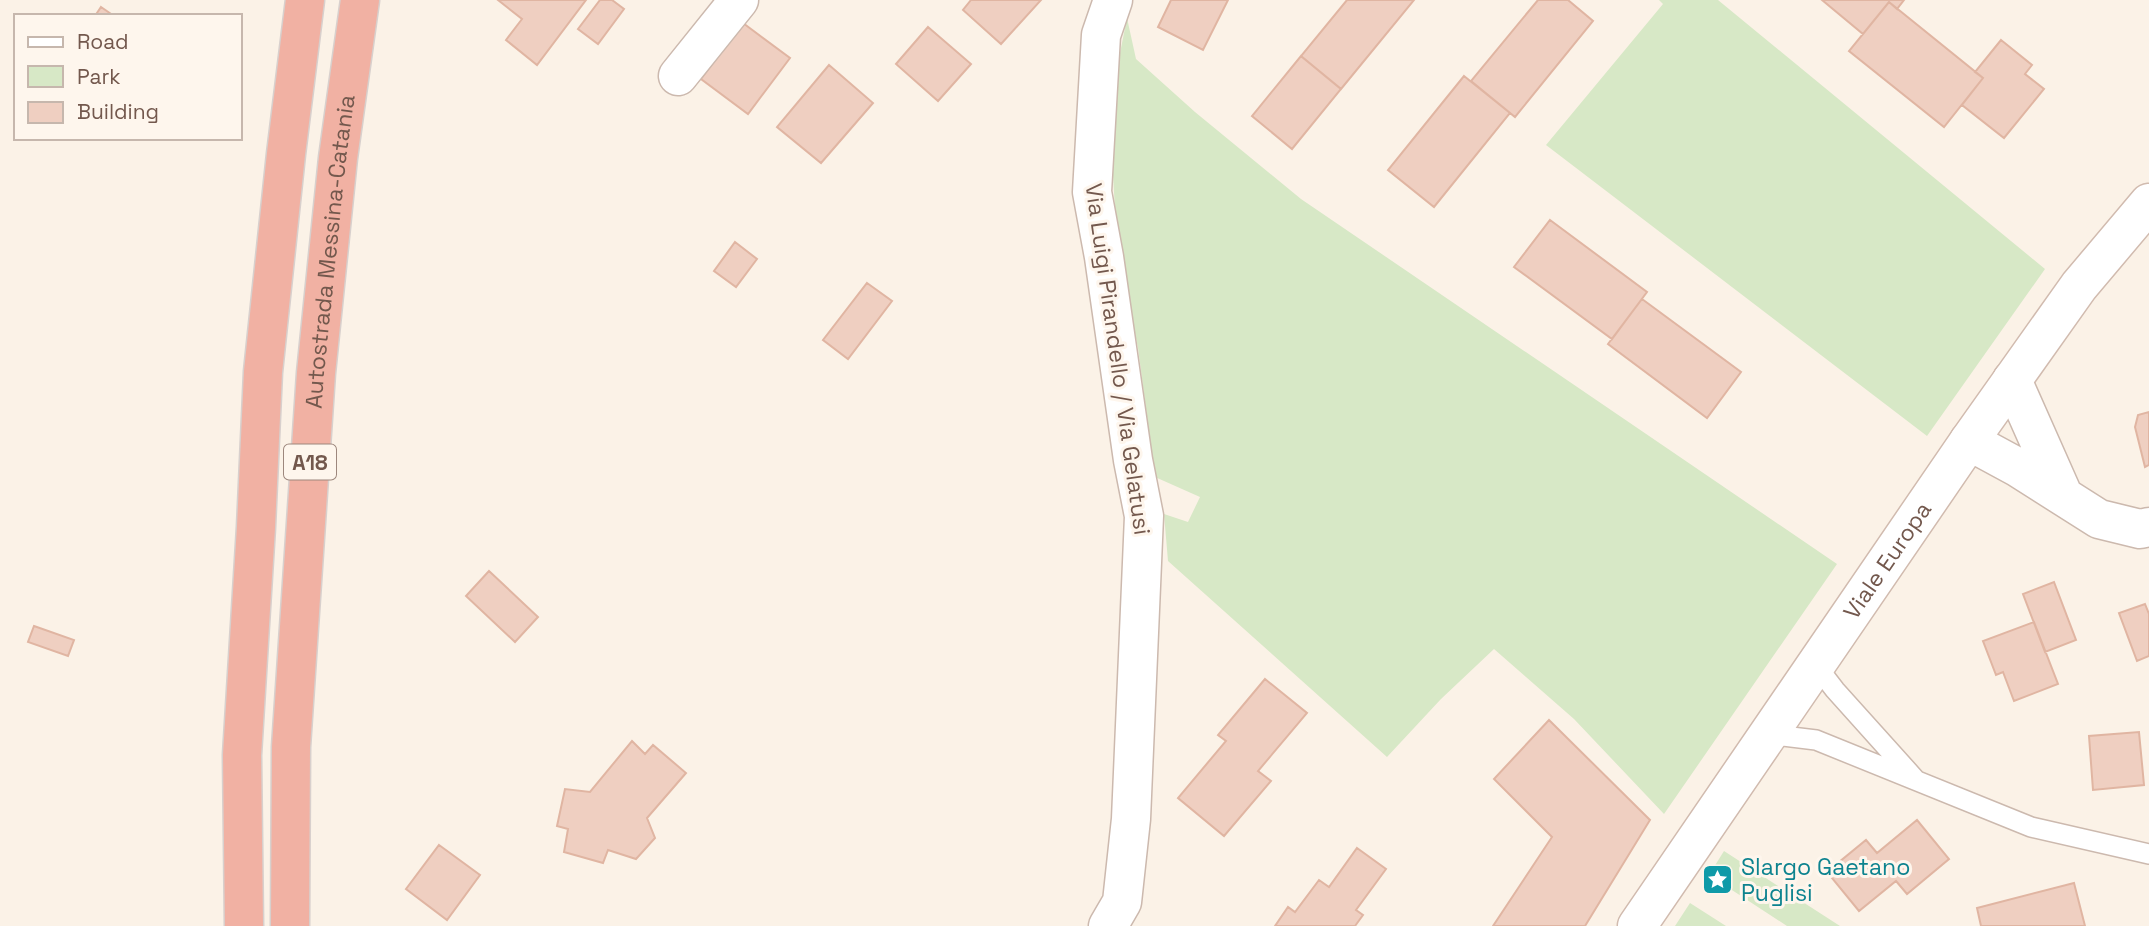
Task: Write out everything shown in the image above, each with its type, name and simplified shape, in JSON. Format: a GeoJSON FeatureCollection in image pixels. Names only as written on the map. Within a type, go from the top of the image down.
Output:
{"type":"FeatureCollection","features":[{"type":"Feature","properties":{"kind":"highway","name":"A18"},"geometry":{"type":"LineString","coordinates":[[243,926],[242,755],[263,372],[285,153],[305,0]]}},
{"type":"Feature","properties":{"kind":"highway","name":"Autostrada Messina-Catania"},"geometry":{"type":"LineString","coordinates":[[290,926],[291,747],[316,373],[338,158],[360,0]]}},
{"type":"Feature","properties":{"kind":"highway"},"geometry":{"type":"LineString","coordinates":[[256,527],[256,926]]}},
{"type":"Feature","properties":{"kind":"street"},"geometry":{"type":"LineString","coordinates":[[678,76],[739,0]]}},
{"type":"Feature","properties":{"kind":"street","name":"Via Luigi Pirandello / Via Gelatusi"},"geometry":{"type":"LineString","coordinates":[[1108,926],[1122,902],[1131,819],[1144,516],[1092,192],[1101,35],[1113,0]]}},
{"type":"Feature","properties":{"kind":"street","name":"Viale Europa"},"geometry":{"type":"LineString","coordinates":[[1637,926],[2012,380],[2079,286],[2149,203]]}},
{"type":"Feature","properties":{"kind":"street"},"geometry":{"type":"LineString","coordinates":[[2012,380],[2063,495]]}},
{"type":"Feature","properties":{"kind":"street"},"geometry":{"type":"LineString","coordinates":[[1969,441],[2017,467],[2099,519],[2140,529],[2149,527]]}},
{"type":"Feature","properties":{"kind":"lane"},"geometry":{"type":"LineString","coordinates":[[1815,664],[1918,782]]}},
{"type":"Feature","properties":{"kind":"lane"},"geometry":{"type":"LineString","coordinates":[[1767,734],[1816,740],[2031,827],[2149,854]]}},
{"type":"Feature","properties":{"kind":"green space"},"geometry":{"type":"Polygon","coordinates":[[[1659,0],[1718,0],[2045,269],[1927,436],[1546,145],[1663,4],[1659,0]]]}},
{"type":"Feature","properties":{"kind":"green space"},"geometry":{"type":"Polygon","coordinates":[[[1127,18],[1136,59],[1195,112],[1301,199],[1837,564],[1664,814],[1574,719],[1494,649],[1441,699],[1387,757],[1168,561],[1164,514],[1188,522],[1200,497],[1155,477],[1138,348],[1117,243],[1109,108],[1127,18]]]}},
{"type":"Feature","properties":{"kind":"green space"},"geometry":{"type":"Polygon","coordinates":[[[1724,851],[1840,926],[1787,926],[1709,875],[1724,851]]]}},
{"type":"Feature","properties":{"kind":"green space"},"geometry":{"type":"Polygon","coordinates":[[[1690,903],[1726,926],[1675,926],[1690,903]]]}},
{"type":"Feature","properties":{"kind":"building"},"geometry":{"type":"Polygon","coordinates":[[[498,0],[586,0],[537,65],[506,40],[522,19],[498,0]]]}},
{"type":"Feature","properties":{"kind":"building"},"geometry":{"type":"Polygon","coordinates":[[[600,0],[612,0],[624,9],[598,44],[578,29],[600,0]]]}},
{"type":"Feature","properties":{"kind":"building"},"geometry":{"type":"Polygon","coordinates":[[[971,0],[1041,0],[1001,44],[963,10],[971,0]]]}},
{"type":"Feature","properties":{"kind":"building"},"geometry":{"type":"Polygon","coordinates":[[[1171,0],[1228,0],[1203,50],[1158,27],[1171,0]]]}},
{"type":"Feature","properties":{"kind":"building"},"geometry":{"type":"Polygon","coordinates":[[[1347,0],[1414,0],[1341,89],[1301,56],[1347,0]]]}},
{"type":"Feature","properties":{"kind":"building"},"geometry":{"type":"Polygon","coordinates":[[[1538,0],[1568,0],[1593,21],[1515,117],[1471,81],[1538,0]]]}},
{"type":"Feature","properties":{"kind":"building"},"geometry":{"type":"Polygon","coordinates":[[[1822,0],[1904,0],[1897,9],[1889,2],[1863,34],[1822,0]]]}},
{"type":"Feature","properties":{"kind":"building"},"geometry":{"type":"Polygon","coordinates":[[[1889,2],[1983,78],[1944,127],[1849,51],[1889,2]]]}},
{"type":"Feature","properties":{"kind":"building"},"geometry":{"type":"Polygon","coordinates":[[[101,7],[111,14],[96,14],[101,7]]]}},
{"type":"Feature","properties":{"kind":"building"},"geometry":{"type":"Polygon","coordinates":[[[743,23],[790,58],[748,114],[701,79],[743,23]]]}},
{"type":"Feature","properties":{"kind":"building"},"geometry":{"type":"Polygon","coordinates":[[[928,27],[971,64],[938,101],[896,64],[928,27]]]}},
{"type":"Feature","properties":{"kind":"building"},"geometry":{"type":"Polygon","coordinates":[[[2001,40],[2032,65],[2025,74],[2044,89],[2004,138],[1962,105],[1983,78],[1975,72],[2001,40]]]}},
{"type":"Feature","properties":{"kind":"building"},"geometry":{"type":"Polygon","coordinates":[[[1301,56],[1341,89],[1292,149],[1252,116],[1301,56]]]}},
{"type":"Feature","properties":{"kind":"building"},"geometry":{"type":"Polygon","coordinates":[[[829,65],[873,103],[821,163],[777,127],[829,65]]]}},
{"type":"Feature","properties":{"kind":"building"},"geometry":{"type":"Polygon","coordinates":[[[1464,76],[1510,113],[1434,207],[1388,170],[1464,76]]]}},
{"type":"Feature","properties":{"kind":"building"},"geometry":{"type":"Polygon","coordinates":[[[1550,220],[1647,292],[1612,339],[1514,267],[1550,220]]]}},
{"type":"Feature","properties":{"kind":"building"},"geometry":{"type":"Polygon","coordinates":[[[735,242],[757,259],[736,287],[714,271],[735,242]]]}},
{"type":"Feature","properties":{"kind":"building"},"geometry":{"type":"Polygon","coordinates":[[[867,283],[892,301],[848,359],[823,340],[867,283]]]}},
{"type":"Feature","properties":{"kind":"building"},"geometry":{"type":"Polygon","coordinates":[[[1642,299],[1741,372],[1707,418],[1608,344],[1642,299]]]}},
{"type":"Feature","properties":{"kind":"building"},"geometry":{"type":"Polygon","coordinates":[[[2149,412],[2149,465],[2145,467],[2135,427],[2138,415],[2149,412]]]}},
{"type":"Feature","properties":{"kind":"building"},"geometry":{"type":"Polygon","coordinates":[[[489,571],[538,617],[515,642],[466,596],[489,571]]]}},
{"type":"Feature","properties":{"kind":"building"},"geometry":{"type":"Polygon","coordinates":[[[2054,582],[2076,640],[2045,652],[2023,594],[2054,582]]]}},
{"type":"Feature","properties":{"kind":"building"},"geometry":{"type":"Polygon","coordinates":[[[2145,604],[2149,614],[2149,656],[2137,661],[2119,613],[2145,604]]]}},
{"type":"Feature","properties":{"kind":"building"},"geometry":{"type":"Polygon","coordinates":[[[2034,622],[2058,684],[2014,701],[2003,672],[1996,675],[1983,641],[2034,622]]]}},
{"type":"Feature","properties":{"kind":"building"},"geometry":{"type":"Polygon","coordinates":[[[34,626],[74,640],[68,656],[28,642],[34,626]]]}},
{"type":"Feature","properties":{"kind":"building"},"geometry":{"type":"Polygon","coordinates":[[[1265,679],[1307,713],[1258,771],[1271,781],[1224,836],[1178,798],[1226,741],[1218,735],[1265,679]]]}},
{"type":"Feature","properties":{"kind":"building"},"geometry":{"type":"Polygon","coordinates":[[[1549,720],[1650,820],[1585,926],[1493,926],[1552,837],[1494,779],[1549,720]]]}},
{"type":"Feature","properties":{"kind":"building"},"geometry":{"type":"Polygon","coordinates":[[[2139,732],[2144,785],[2093,790],[2089,736],[2139,732]]]}},
{"type":"Feature","properties":{"kind":"building"},"geometry":{"type":"Polygon","coordinates":[[[632,741],[645,754],[653,745],[686,773],[647,818],[655,838],[636,859],[608,850],[603,863],[564,852],[568,829],[557,826],[565,789],[590,792],[632,741]]]}},
{"type":"Feature","properties":{"kind":"building"},"geometry":{"type":"Polygon","coordinates":[[[1917,820],[1949,859],[1907,894],[1896,881],[1859,911],[1827,872],[1866,840],[1877,853],[1917,820]]]}},
{"type":"Feature","properties":{"kind":"building"},"geometry":{"type":"Polygon","coordinates":[[[439,845],[480,875],[447,920],[406,889],[439,845]]]}},
{"type":"Feature","properties":{"kind":"building"},"geometry":{"type":"Polygon","coordinates":[[[1357,848],[1386,869],[1356,910],[1363,915],[1355,926],[1275,926],[1288,907],[1295,912],[1319,880],[1329,887],[1357,848]]]}},
{"type":"Feature","properties":{"kind":"building"},"geometry":{"type":"Polygon","coordinates":[[[2074,883],[2085,926],[1981,926],[1977,908],[2074,883]]]}},
{"type":"Feature","properties":{"kind":"place","name":"Slargo Gaetano Puglisi"},"geometry":{"type":"Point","coordinates":[1718,880]}}]}
